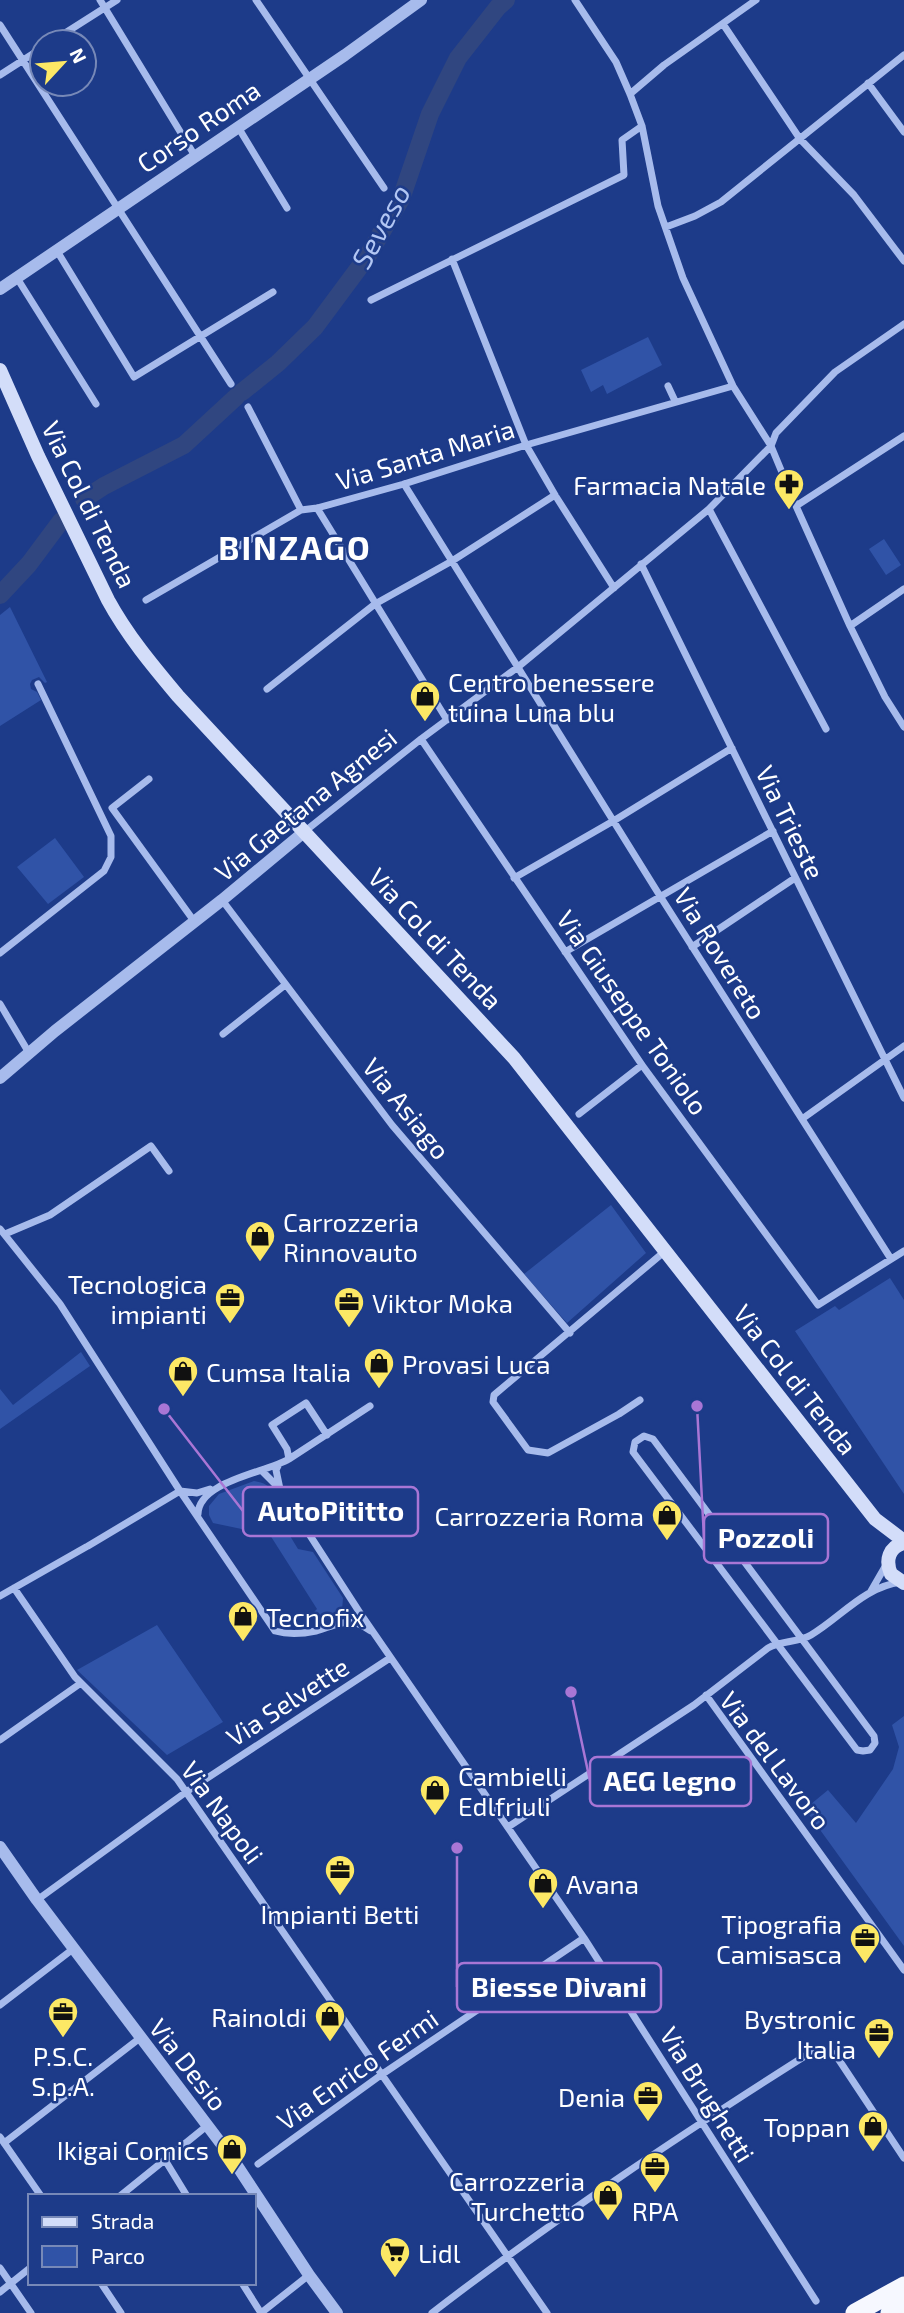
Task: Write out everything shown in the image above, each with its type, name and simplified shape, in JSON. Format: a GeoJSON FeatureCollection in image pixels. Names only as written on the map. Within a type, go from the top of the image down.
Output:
{"type":"FeatureCollection","features":[{"type":"Feature","properties":{"kind":"highway"},"geometry":{"type":"LineString","coordinates":[[856,2312],[904,2286]]}},
{"type":"Feature","properties":{"kind":"main road","name":"Via Col di Tenda"},"geometry":{"type":"LineString","coordinates":[[0,370],[60,501],[118,618],[141,651],[178,696],[514,1058],[874,1519],[904,1542],[893,1549],[888,1558]]}},
{"type":"Feature","properties":{"kind":"main road","name":"Via Col di Tenda"},"geometry":{"type":"LineString","coordinates":[[874,1519],[891,1574],[903,1583]]}},
{"type":"Feature","properties":{"kind":"street"},"geometry":{"type":"LineString","coordinates":[[100,0],[195,156]]}},
{"type":"Feature","properties":{"kind":"street"},"geometry":{"type":"LineString","coordinates":[[73,28],[117,0]]}},
{"type":"Feature","properties":{"kind":"street"},"geometry":{"type":"LineString","coordinates":[[256,0],[384,188]]}},
{"type":"Feature","properties":{"kind":"street","name":"Corso Roma"},"geometry":{"type":"LineString","coordinates":[[0,289],[421,0]]}},
{"type":"Feature","properties":{"kind":"street"},"geometry":{"type":"LineString","coordinates":[[575,0],[616,62],[630,94],[642,126],[658,206],[683,278],[733,386],[771,446],[850,626],[901,715],[904,726]]}},
{"type":"Feature","properties":{"kind":"street"},"geometry":{"type":"LineString","coordinates":[[630,94],[664,65],[756,0]]}},
{"type":"Feature","properties":{"kind":"street"},"geometry":{"type":"LineString","coordinates":[[723,24],[800,139],[854,195],[904,261]]}},
{"type":"Feature","properties":{"kind":"street"},"geometry":{"type":"LineString","coordinates":[[0,25],[231,384]]}},
{"type":"Feature","properties":{"kind":"street"},"geometry":{"type":"LineString","coordinates":[[666,227],[718,204],[904,55]]}},
{"type":"Feature","properties":{"kind":"street"},"geometry":{"type":"LineString","coordinates":[[0,75],[28,58]]}},
{"type":"Feature","properties":{"kind":"street"},"geometry":{"type":"LineString","coordinates":[[868,83],[904,132]]}},
{"type":"Feature","properties":{"kind":"street"},"geometry":{"type":"LineString","coordinates":[[370,300],[624,175],[622,140],[642,126]]}},
{"type":"Feature","properties":{"kind":"street"},"geometry":{"type":"LineString","coordinates":[[238,127],[286,208]]}},
{"type":"Feature","properties":{"kind":"street"},"geometry":{"type":"LineString","coordinates":[[57,251],[134,377],[273,292]]}},
{"type":"Feature","properties":{"kind":"street"},"geometry":{"type":"LineString","coordinates":[[452,259],[526,445],[614,587]]}},
{"type":"Feature","properties":{"kind":"street"},"geometry":{"type":"LineString","coordinates":[[17,278],[96,404]]}},
{"type":"Feature","properties":{"kind":"street","name":"Via Gaetana Agnesi"},"geometry":{"type":"LineString","coordinates":[[0,1078],[55,1031],[421,739],[518,667],[709,509],[771,446],[776,433],[828,378],[904,324]]}},
{"type":"Feature","properties":{"kind":"street"},"geometry":{"type":"LineString","coordinates":[[668,386],[675,401]]}},
{"type":"Feature","properties":{"kind":"street","name":"Via Santa Maria"},"geometry":{"type":"LineString","coordinates":[[146,600],[301,510],[404,484],[526,445],[733,386]]}},
{"type":"Feature","properties":{"kind":"street"},"geometry":{"type":"LineString","coordinates":[[248,407],[301,510]]}},
{"type":"Feature","properties":{"kind":"street"},"geometry":{"type":"LineString","coordinates":[[796,506],[904,436]]}},
{"type":"Feature","properties":{"kind":"street","name":"Via Rovereto"},"geometry":{"type":"LineString","coordinates":[[404,484],[692,947],[891,1259]]}},
{"type":"Feature","properties":{"kind":"street"},"geometry":{"type":"LineString","coordinates":[[267,689],[375,604],[452,561],[555,495]]}},
{"type":"Feature","properties":{"kind":"street"},"geometry":{"type":"LineString","coordinates":[[317,508],[447,720]]}},
{"type":"Feature","properties":{"kind":"street"},"geometry":{"type":"LineString","coordinates":[[709,509],[826,729]]}},
{"type":"Feature","properties":{"kind":"street","name":"Via Trieste"},"geometry":{"type":"LineString","coordinates":[[641,564],[904,1098]]}},
{"type":"Feature","properties":{"kind":"street"},"geometry":{"type":"LineString","coordinates":[[850,626],[904,589]]}},
{"type":"Feature","properties":{"kind":"street"},"geometry":{"type":"LineString","coordinates":[[0,953],[104,870],[109,864],[113,848],[111,836],[38,684]]}},
{"type":"Feature","properties":{"kind":"street","name":"Via Giuseppe Toniolo"},"geometry":{"type":"LineString","coordinates":[[421,739],[642,1065],[818,1305],[891,1259]]}},
{"type":"Feature","properties":{"kind":"street"},"geometry":{"type":"LineString","coordinates":[[514,878],[732,748]]}},
{"type":"Feature","properties":{"kind":"street"},"geometry":{"type":"LineString","coordinates":[[149,779],[112,808],[194,921]]}},
{"type":"Feature","properties":{"kind":"street"},"geometry":{"type":"LineString","coordinates":[[565,952],[772,831]]}},
{"type":"Feature","properties":{"kind":"street"},"geometry":{"type":"LineString","coordinates":[[692,947],[795,878]]}},
{"type":"Feature","properties":{"kind":"street","name":"Via Asiago"},"geometry":{"type":"LineString","coordinates":[[222,900],[392,1125],[570,1333]]}},
{"type":"Feature","properties":{"kind":"street"},"geometry":{"type":"LineString","coordinates":[[223,1034],[285,985]]}},
{"type":"Feature","properties":{"kind":"street"},"geometry":{"type":"LineString","coordinates":[[0,1004],[29,1053]]}},
{"type":"Feature","properties":{"kind":"street"},"geometry":{"type":"LineString","coordinates":[[802,1119],[904,1045]]}},
{"type":"Feature","properties":{"kind":"street"},"geometry":{"type":"LineString","coordinates":[[579,1114],[642,1065]]}},
{"type":"Feature","properties":{"kind":"street"},"geometry":{"type":"LineString","coordinates":[[169,1171],[151,1146],[50,1215],[2,1231],[60,1304],[180,1491],[275,1631],[285,1634],[315,1631],[346,1622],[373,1632]]}},
{"type":"Feature","properties":{"kind":"street"},"geometry":{"type":"LineString","coordinates":[[891,1259],[904,1251]]}},
{"type":"Feature","properties":{"kind":"street"},"geometry":{"type":"LineString","coordinates":[[640,1400],[548,1453],[528,1450],[494,1405],[494,1395],[664,1252]]}},
{"type":"Feature","properties":{"kind":"street"},"geometry":{"type":"LineString","coordinates":[[289,1459],[287,1449],[272,1425],[306,1403],[327,1435]]}},
{"type":"Feature","properties":{"kind":"street"},"geometry":{"type":"LineString","coordinates":[[0,1596],[180,1491],[197,1493],[278,1466],[370,1406]]}},
{"type":"Feature","properties":{"kind":"street"},"geometry":{"type":"LineString","coordinates":[[649,1436],[653,1439],[802,1639],[874,1736],[870,1750],[857,1750],[633,1452],[633,1446],[639,1438],[649,1436]]}},
{"type":"Feature","properties":{"kind":"street","name":"Via Brughetti"},"geometry":{"type":"LineString","coordinates":[[278,1466],[276,1470],[280,1489]]}},
{"type":"Feature","properties":{"kind":"street","name":"Via Brughetti"},"geometry":{"type":"LineString","coordinates":[[262,1471],[280,1489],[351,1601],[584,1938],[816,2301]]}},
{"type":"Feature","properties":{"kind":"street"},"geometry":{"type":"LineString","coordinates":[[198,1515],[199,1504],[213,1488]]}},
{"type":"Feature","properties":{"kind":"street"},"geometry":{"type":"LineString","coordinates":[[871,1591],[888,1558]]}},
{"type":"Feature","properties":{"kind":"street"},"geometry":{"type":"LineString","coordinates":[[706,1695],[776,1643],[809,1637],[871,1591],[903,1583]]}},
{"type":"Feature","properties":{"kind":"street","name":"Via Napoli"},"geometry":{"type":"LineString","coordinates":[[14,1588],[81,1683],[177,1779],[547,2313]]}},
{"type":"Feature","properties":{"kind":"street"},"geometry":{"type":"LineString","coordinates":[[346,1622],[352,1613],[351,1601]]}},
{"type":"Feature","properties":{"kind":"street","name":"Via Selvette"},"geometry":{"type":"LineString","coordinates":[[37,1899],[186,1792],[390,1658]]}},
{"type":"Feature","properties":{"kind":"street"},"geometry":{"type":"LineString","coordinates":[[0,1740],[81,1683]]}},
{"type":"Feature","properties":{"kind":"street","name":"Via del Lavoro"},"geometry":{"type":"LineString","coordinates":[[508,1827],[706,1695],[904,1970]]}},
{"type":"Feature","properties":{"kind":"street","name":"Via Desio"},"geometry":{"type":"LineString","coordinates":[[2,1853],[244,2175],[337,2313]]}},
{"type":"Feature","properties":{"kind":"street","name":"Via Enrico Fermi"},"geometry":{"type":"LineString","coordinates":[[258,2164],[381,2076],[584,1938]]}},
{"type":"Feature","properties":{"kind":"street"},"geometry":{"type":"LineString","coordinates":[[0,2005],[73,1949]]}},
{"type":"Feature","properties":{"kind":"street"},"geometry":{"type":"LineString","coordinates":[[40,2194],[2,2140],[141,2038]]}},
{"type":"Feature","properties":{"kind":"street"},"geometry":{"type":"LineString","coordinates":[[432,2313],[700,2122],[816,2049],[823,2049],[837,2057],[904,2158]]}},
{"type":"Feature","properties":{"kind":"street"},"geometry":{"type":"LineString","coordinates":[[122,2194],[208,2126]]}},
{"type":"Feature","properties":{"kind":"street"},"geometry":{"type":"LineString","coordinates":[[165,2160],[186,2194]]}},
{"type":"Feature","properties":{"kind":"street"},"geometry":{"type":"LineString","coordinates":[[0,2268],[31,2313]]}},
{"type":"Feature","properties":{"kind":"street"},"geometry":{"type":"LineString","coordinates":[[0,2292],[28,2270]]}},
{"type":"Feature","properties":{"kind":"street"},"geometry":{"type":"LineString","coordinates":[[243,2285],[261,2313],[309,2275]]}},
{"type":"Feature","properties":{"kind":"street"},"geometry":{"type":"LineString","coordinates":[[102,2285],[121,2313]]}},
{"type":"Feature","properties":{"kind":"green space"},"geometry":{"type":"Polygon","coordinates":[[[648,337],[662,365],[607,394],[603,385],[591,392],[581,370],[648,337]]]}},
{"type":"Feature","properties":{"kind":"green space"},"geometry":{"type":"Polygon","coordinates":[[[884,539],[901,565],[886,575],[869,549],[884,539]]]}},
{"type":"Feature","properties":{"kind":"green space"},"geometry":{"type":"Polygon","coordinates":[[[10,607],[47,682],[39,677],[32,680],[31,689],[37,692],[41,700],[0,726],[0,615],[10,607]]]}},
{"type":"Feature","properties":{"kind":"green space"},"geometry":{"type":"Polygon","coordinates":[[[55,838],[84,877],[48,904],[17,867],[55,838]]]}},
{"type":"Feature","properties":{"kind":"green space"},"geometry":{"type":"Polygon","coordinates":[[[611,1205],[646,1253],[567,1323],[524,1274],[611,1205]]]}},
{"type":"Feature","properties":{"kind":"green space"},"geometry":{"type":"Polygon","coordinates":[[[890,1278],[904,1300],[904,1494],[795,1331],[835,1306],[839,1310],[890,1278]]]}},
{"type":"Feature","properties":{"kind":"green space"},"geometry":{"type":"Polygon","coordinates":[[[81,1352],[90,1366],[0,1429],[0,1389],[13,1405],[81,1352]]]}},
{"type":"Feature","properties":{"kind":"green space"},"geometry":{"type":"Polygon","coordinates":[[[254,1481],[271,1488],[274,1494],[267,1498],[298,1549],[313,1552],[343,1598],[342,1610],[332,1618],[313,1613],[317,1609],[270,1535],[213,1523],[209,1506],[219,1494],[254,1481]]]}},
{"type":"Feature","properties":{"kind":"green space"},"geometry":{"type":"Polygon","coordinates":[[[157,1625],[223,1722],[167,1755],[77,1670],[157,1625]]]}},
{"type":"Feature","properties":{"kind":"green space"},"geometry":{"type":"Polygon","coordinates":[[[904,1716],[904,1946],[805,1809],[828,1790],[856,1823],[893,1769],[899,1747],[892,1725],[904,1716]]]}},
{"type":"Feature","properties":{"kind":"waterway","name":"Seveso"},"geometry":{"type":"LineString","coordinates":[[242,392],[278,363],[315,327],[367,257],[401,199],[430,114],[458,58],[506,0]]}},
{"type":"Feature","properties":{"kind":"waterway","name":"Seveso"},"geometry":{"type":"LineString","coordinates":[[84,499],[184,445],[236,397]]}},
{"type":"Feature","properties":{"kind":"waterway","name":"Seveso"},"geometry":{"type":"LineString","coordinates":[[0,595],[29,564],[61,521]]}},
{"type":"Feature","properties":{"kind":"place","name":"Farmacia Natale"},"geometry":{"type":"Point","coordinates":[789,511]}},
{"type":"Feature","properties":{"kind":"place","name":"Centro benessere tuina Luna blu"},"geometry":{"type":"Point","coordinates":[425,723]}},
{"type":"Feature","properties":{"kind":"place","name":"Carrozzeria Rinnovauto"},"geometry":{"type":"Point","coordinates":[260,1263]}},
{"type":"Feature","properties":{"kind":"place","name":"Tecnologica impianti"},"geometry":{"type":"Point","coordinates":[230,1325]}},
{"type":"Feature","properties":{"kind":"place","name":"Viktor Moka"},"geometry":{"type":"Point","coordinates":[349,1329]}},
{"type":"Feature","properties":{"kind":"place","name":"Provasi Luca"},"geometry":{"type":"Point","coordinates":[379,1390]}},
{"type":"Feature","properties":{"kind":"place","name":"Cumsa Italia"},"geometry":{"type":"Point","coordinates":[183,1398]}},
{"type":"Feature","properties":{"kind":"place","name":"Pozzoli"},"geometry":{"type":"Point","coordinates":[697,1406]}},
{"type":"Feature","properties":{"kind":"place","name":"AutoPititto"},"geometry":{"type":"Point","coordinates":[164,1409]}},
{"type":"Feature","properties":{"kind":"place","name":"Carrozzeria Roma"},"geometry":{"type":"Point","coordinates":[667,1542]}},
{"type":"Feature","properties":{"kind":"place","name":"Tecnofix"},"geometry":{"type":"Point","coordinates":[243,1643]}},
{"type":"Feature","properties":{"kind":"place","name":"AEG legno"},"geometry":{"type":"Point","coordinates":[571,1692]}},
{"type":"Feature","properties":{"kind":"place","name":"Cambielli Edlfriuli"},"geometry":{"type":"Point","coordinates":[435,1817]}},
{"type":"Feature","properties":{"kind":"place","name":"Biesse Divani"},"geometry":{"type":"Point","coordinates":[457,1848]}},
{"type":"Feature","properties":{"kind":"place","name":"Impianti Betti"},"geometry":{"type":"Point","coordinates":[340,1897]}},
{"type":"Feature","properties":{"kind":"place","name":"Avana"},"geometry":{"type":"Point","coordinates":[543,1910]}},
{"type":"Feature","properties":{"kind":"place","name":"Tipografia Camisasca"},"geometry":{"type":"Point","coordinates":[865,1965]}},
{"type":"Feature","properties":{"kind":"place","name":"P.S.C. S.p.A."},"geometry":{"type":"Point","coordinates":[63,2039]}},
{"type":"Feature","properties":{"kind":"place","name":"Rainoldi"},"geometry":{"type":"Point","coordinates":[330,2043]}},
{"type":"Feature","properties":{"kind":"place","name":"Bystronic Italia"},"geometry":{"type":"Point","coordinates":[879,2060]}},
{"type":"Feature","properties":{"kind":"place","name":"Denia"},"geometry":{"type":"Point","coordinates":[648,2123]}},
{"type":"Feature","properties":{"kind":"place","name":"Toppan"},"geometry":{"type":"Point","coordinates":[873,2153]}},
{"type":"Feature","properties":{"kind":"place","name":"Ikigai Comics"},"geometry":{"type":"Point","coordinates":[232,2176]}},
{"type":"Feature","properties":{"kind":"place","name":"RPA"},"geometry":{"type":"Point","coordinates":[655,2194]}},
{"type":"Feature","properties":{"kind":"place","name":"Carrozzeria Turchetto"},"geometry":{"type":"Point","coordinates":[608,2222]}},
{"type":"Feature","properties":{"kind":"place","name":"Lidl"},"geometry":{"type":"Point","coordinates":[395,2279]}},
{"type":"Feature","properties":{"kind":"district","name":"BINZAGO"},"geometry":{"type":"Point","coordinates":[295,547]}}]}
